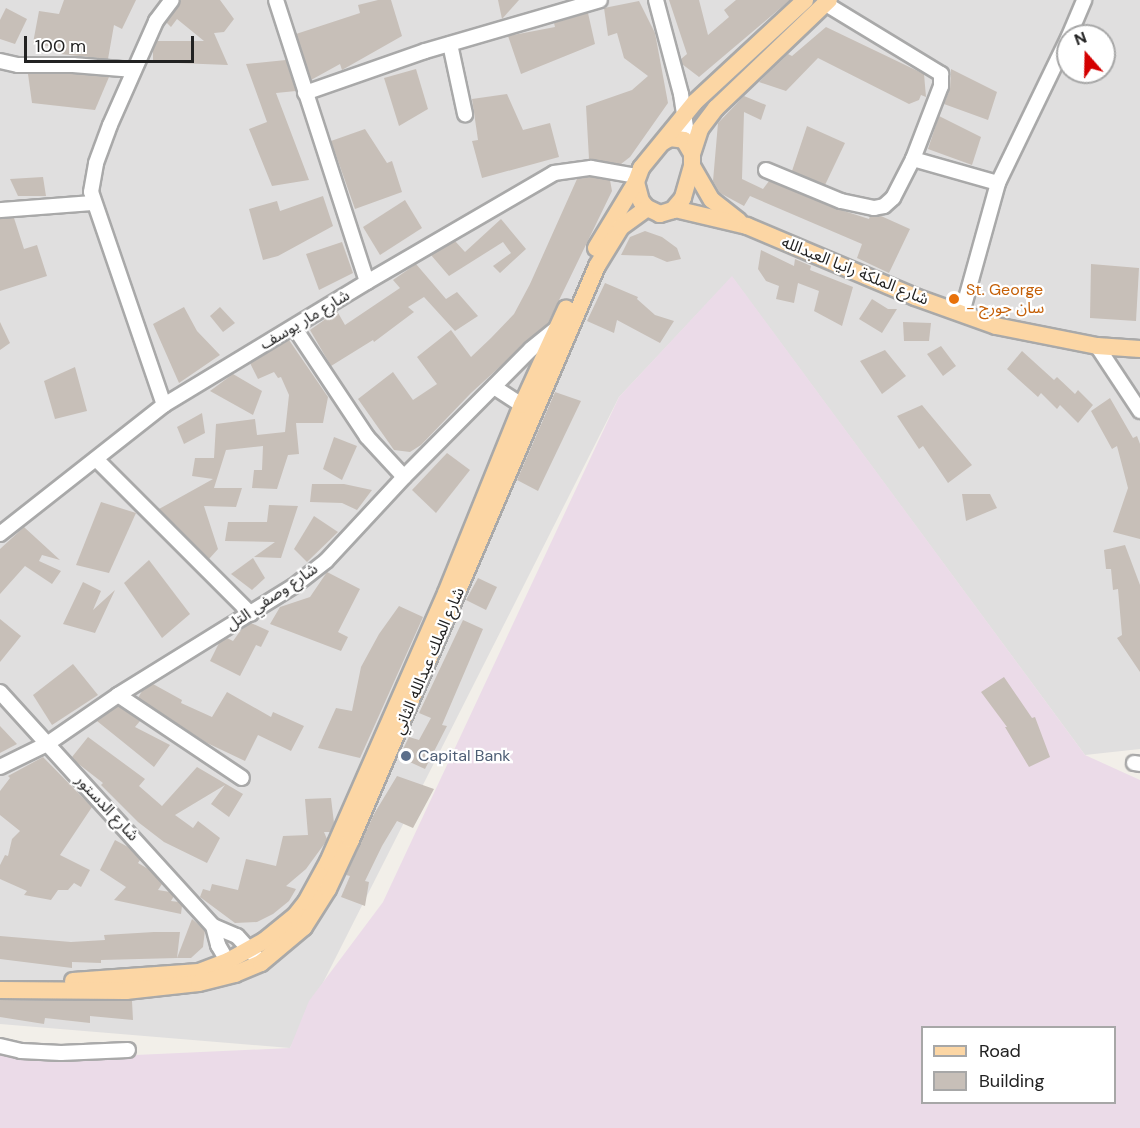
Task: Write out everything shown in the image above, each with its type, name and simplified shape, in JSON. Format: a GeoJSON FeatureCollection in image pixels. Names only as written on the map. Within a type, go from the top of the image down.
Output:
{"type":"FeatureCollection","features":[{"type":"Feature","properties":{"kind":"main road"},"geometry":{"type":"LineString","coordinates":[[802,2],[685,112],[637,179],[637,192],[647,208],[660,213],[675,208],[688,188],[691,156],[700,129],[716,108],[828,2]]}},
{"type":"Feature","properties":{"kind":"main road"},"geometry":{"type":"LineString","coordinates":[[663,142],[677,137],[691,156]]}},
{"type":"Feature","properties":{"kind":"main road","name":"شارع الملكة رانيا العبدالله"},"geometry":{"type":"LineString","coordinates":[[691,156],[712,200],[747,226]]}},
{"type":"Feature","properties":{"kind":"main road","name":"شارع الملك عبدالله الثاني"},"geometry":{"type":"LineString","coordinates":[[256,956],[295,916],[328,862],[446,593],[522,405],[602,236],[637,179]]}},
{"type":"Feature","properties":{"kind":"main road","name":"شارع الملك عبدالله الثاني"},"geometry":{"type":"LineString","coordinates":[[0,990],[126,991],[200,983],[256,956],[304,927],[328,889],[407,716],[597,266],[621,227],[647,208]]}},
{"type":"Feature","properties":{"kind":"main road","name":"شارع الملكة رانيا العبدالله"},"geometry":{"type":"LineString","coordinates":[[675,208],[747,226],[915,297],[996,326],[1097,346],[1140,349]]}},
{"type":"Feature","properties":{"kind":"main road","name":"شارع الملك عبدالله الثاني"},"geometry":{"type":"LineString","coordinates":[[0,980],[40,983],[231,968]]}},
{"type":"Feature","properties":{"kind":"street"},"geometry":{"type":"LineString","coordinates":[[164,405],[92,203],[91,192],[96,163],[134,70],[156,21],[172,0]]}},
{"type":"Feature","properties":{"kind":"street"},"geometry":{"type":"LineString","coordinates":[[276,0],[304,93],[367,282]]}},
{"type":"Feature","properties":{"kind":"street"},"geometry":{"type":"LineString","coordinates":[[304,93],[450,44],[600,0]]}},
{"type":"Feature","properties":{"kind":"street"},"geometry":{"type":"LineString","coordinates":[[656,0],[685,112],[691,156]]}},
{"type":"Feature","properties":{"kind":"street"},"geometry":{"type":"LineString","coordinates":[[1074,24],[1084,0]]}},
{"type":"Feature","properties":{"kind":"street"},"geometry":{"type":"LineString","coordinates":[[766,170],[842,201],[874,208],[884,206],[893,198],[913,159],[941,86],[941,74],[828,2]]}},
{"type":"Feature","properties":{"kind":"street"},"geometry":{"type":"LineString","coordinates":[[450,44],[465,114]]}},
{"type":"Feature","properties":{"kind":"street"},"geometry":{"type":"LineString","coordinates":[[0,61],[18,65],[73,65],[134,70]]}},
{"type":"Feature","properties":{"kind":"street"},"geometry":{"type":"LineString","coordinates":[[962,313],[998,183],[1056,64]]}},
{"type":"Feature","properties":{"kind":"street"},"geometry":{"type":"LineString","coordinates":[[913,159],[998,183]]}},
{"type":"Feature","properties":{"kind":"street","name":"شارع مار يوسف"},"geometry":{"type":"LineString","coordinates":[[0,534],[164,405],[367,282],[554,174],[591,168],[637,179]]}},
{"type":"Feature","properties":{"kind":"street"},"geometry":{"type":"LineString","coordinates":[[0,210],[92,203]]}},
{"type":"Feature","properties":{"kind":"street"},"geometry":{"type":"LineString","coordinates":[[294,327],[367,437],[404,477]]}},
{"type":"Feature","properties":{"kind":"street","name":"شارع وصفي التل"},"geometry":{"type":"LineString","coordinates":[[0,767],[47,744],[118,695],[294,586],[326,561],[404,477],[531,349],[557,328]]}},
{"type":"Feature","properties":{"kind":"street"},"geometry":{"type":"LineString","coordinates":[[1097,346],[1140,411]]}},
{"type":"Feature","properties":{"kind":"street"},"geometry":{"type":"LineString","coordinates":[[494,387],[522,405]]}},
{"type":"Feature","properties":{"kind":"street"},"geometry":{"type":"LineString","coordinates":[[96,459],[251,614]]}},
{"type":"Feature","properties":{"kind":"street","name":"شارع الدستور"},"geometry":{"type":"LineString","coordinates":[[0,692],[213,926],[237,936],[256,956]]}},
{"type":"Feature","properties":{"kind":"street"},"geometry":{"type":"LineString","coordinates":[[118,695],[242,778]]}},
{"type":"Feature","properties":{"kind":"street","name":"شارع الدستور"},"geometry":{"type":"LineString","coordinates":[[213,926],[218,945],[231,968]]}},
{"type":"Feature","properties":{"kind":"street"},"geometry":{"type":"LineString","coordinates":[[0,1046],[21,1051],[61,1053],[128,1050]]}},
{"type":"Feature","properties":{"kind":"shaded area"},"geometry":{"type":"Polygon","coordinates":[[[0,0],[1140,0],[1140,749],[1085,755],[732,277],[619,397],[290,1048],[0,1024],[0,0]]]}},
{"type":"Feature","properties":{"kind":"shaded area"},"geometry":{"type":"Polygon","coordinates":[[[732,276],[1085,755],[1140,780],[1140,1128],[0,1128],[0,1042],[48,1059],[290,1048],[309,1001],[383,902],[619,397],[732,276]]]}},
{"type":"Feature","properties":{"kind":"building"},"geometry":{"type":"Polygon","coordinates":[[[64,0],[136,0],[122,29],[114,25],[108,59],[60,54],[62,49],[33,43],[39,11],[59,14],[64,0]]]}},
{"type":"Feature","properties":{"kind":"building"},"geometry":{"type":"Polygon","coordinates":[[[181,0],[220,0],[234,19],[224,32],[214,33],[228,65],[153,62],[153,50],[157,41],[204,41],[177,19],[171,27],[166,22],[181,0]]]}},
{"type":"Feature","properties":{"kind":"building"},"geometry":{"type":"Polygon","coordinates":[[[378,0],[391,0],[402,36],[342,70],[340,64],[311,80],[296,34],[360,13],[358,5],[378,0]]]}},
{"type":"Feature","properties":{"kind":"building"},"geometry":{"type":"Polygon","coordinates":[[[498,0],[519,0],[502,19],[498,0]]]}},
{"type":"Feature","properties":{"kind":"building"},"geometry":{"type":"Polygon","coordinates":[[[669,0],[699,0],[708,35],[729,17],[724,10],[736,0],[790,0],[699,77],[682,64],[681,59],[687,54],[669,0]]]}},
{"type":"Feature","properties":{"kind":"building"},"geometry":{"type":"Polygon","coordinates":[[[639,1],[655,33],[668,103],[630,157],[621,164],[589,159],[586,106],[632,90],[648,76],[624,58],[617,33],[608,36],[604,8],[639,1]]]}},
{"type":"Feature","properties":{"kind":"building"},"geometry":{"type":"Polygon","coordinates":[[[6,8],[27,19],[15,44],[0,39],[0,20],[6,8]]]}},
{"type":"Feature","properties":{"kind":"building"},"geometry":{"type":"Polygon","coordinates":[[[588,13],[595,44],[521,74],[508,36],[555,27],[554,23],[588,13]]]}},
{"type":"Feature","properties":{"kind":"building"},"geometry":{"type":"Polygon","coordinates":[[[826,27],[924,74],[926,97],[921,95],[919,100],[909,104],[818,58],[786,91],[759,82],[788,54],[792,56],[826,27]]]}},
{"type":"Feature","properties":{"kind":"building"},"geometry":{"type":"Polygon","coordinates":[[[286,60],[296,91],[276,93],[309,180],[272,186],[249,129],[267,122],[246,64],[286,60]]]}},
{"type":"Feature","properties":{"kind":"building"},"geometry":{"type":"Polygon","coordinates":[[[416,69],[428,109],[399,126],[384,78],[416,69]]]}},
{"type":"Feature","properties":{"kind":"building"},"geometry":{"type":"Polygon","coordinates":[[[951,69],[997,92],[988,120],[944,104],[950,89],[951,69]]]}},
{"type":"Feature","properties":{"kind":"building"},"geometry":{"type":"Polygon","coordinates":[[[28,74],[109,77],[95,110],[32,103],[28,74]]]}},
{"type":"Feature","properties":{"kind":"building"},"geometry":{"type":"Polygon","coordinates":[[[507,94],[523,130],[550,123],[559,157],[482,178],[472,141],[478,140],[472,99],[507,94]]]}},
{"type":"Feature","properties":{"kind":"building"},"geometry":{"type":"Polygon","coordinates":[[[744,96],[766,105],[761,120],[744,112],[742,179],[763,189],[769,181],[838,209],[869,219],[870,216],[881,216],[910,229],[889,273],[857,258],[862,244],[750,196],[744,206],[720,193],[713,181],[718,123],[744,96]]]}},
{"type":"Feature","properties":{"kind":"building"},"geometry":{"type":"Polygon","coordinates":[[[939,116],[981,137],[972,165],[928,149],[939,116]]]}},
{"type":"Feature","properties":{"kind":"building"},"geometry":{"type":"Polygon","coordinates":[[[807,126],[845,143],[825,185],[792,171],[807,126]]]}},
{"type":"Feature","properties":{"kind":"building"},"geometry":{"type":"Polygon","coordinates":[[[365,129],[387,163],[392,161],[402,192],[355,209],[331,141],[365,129]]]}},
{"type":"Feature","properties":{"kind":"building"},"geometry":{"type":"Polygon","coordinates":[[[43,177],[46,196],[18,196],[10,179],[43,177]]]}},
{"type":"Feature","properties":{"kind":"building"},"geometry":{"type":"Polygon","coordinates":[[[591,177],[610,180],[612,191],[548,323],[471,393],[421,445],[410,452],[394,450],[358,399],[393,372],[413,400],[437,384],[417,357],[451,330],[471,357],[491,338],[514,314],[530,284],[577,179],[591,177]]]}},
{"type":"Feature","properties":{"kind":"building"},"geometry":{"type":"Polygon","coordinates":[[[323,196],[333,226],[278,256],[263,260],[249,209],[277,201],[280,211],[323,196]]]}},
{"type":"Feature","properties":{"kind":"building"},"geometry":{"type":"Polygon","coordinates":[[[405,200],[422,228],[380,255],[363,227],[405,200]]]}},
{"type":"Feature","properties":{"kind":"building"},"geometry":{"type":"Polygon","coordinates":[[[14,218],[24,249],[37,245],[47,276],[0,291],[0,219],[14,218]]]}},
{"type":"Feature","properties":{"kind":"building"},"geometry":{"type":"Polygon","coordinates":[[[501,219],[526,249],[500,273],[493,266],[511,253],[503,242],[449,276],[431,255],[455,241],[465,252],[501,219]]]}},
{"type":"Feature","properties":{"kind":"building"},"geometry":{"type":"Polygon","coordinates":[[[645,231],[662,237],[677,248],[681,259],[667,262],[653,256],[621,255],[630,237],[645,231]]]}},
{"type":"Feature","properties":{"kind":"building"},"geometry":{"type":"Polygon","coordinates":[[[342,242],[353,273],[319,290],[306,254],[342,242]]]}},
{"type":"Feature","properties":{"kind":"building"},"geometry":{"type":"Polygon","coordinates":[[[761,250],[794,266],[795,259],[811,266],[810,270],[853,287],[842,326],[814,311],[819,291],[798,283],[794,303],[776,299],[779,286],[766,281],[758,269],[761,250]]]}},
{"type":"Feature","properties":{"kind":"building"},"geometry":{"type":"Polygon","coordinates":[[[416,264],[446,299],[457,292],[478,316],[455,331],[424,297],[408,307],[414,312],[374,342],[373,340],[331,366],[310,330],[337,311],[345,325],[400,288],[393,280],[416,264]]]}},
{"type":"Feature","properties":{"kind":"building"},"geometry":{"type":"Polygon","coordinates":[[[1091,264],[1139,268],[1136,321],[1090,318],[1091,264]]]}},
{"type":"Feature","properties":{"kind":"building"},"geometry":{"type":"Polygon","coordinates":[[[605,283],[638,297],[637,299],[655,315],[674,321],[660,343],[617,320],[614,333],[587,321],[605,283]]]}},
{"type":"Feature","properties":{"kind":"building"},"geometry":{"type":"Polygon","coordinates":[[[872,299],[888,309],[897,309],[882,333],[859,319],[872,299]]]}},
{"type":"Feature","properties":{"kind":"building"},"geometry":{"type":"Polygon","coordinates":[[[184,307],[197,331],[220,355],[179,383],[153,324],[184,307]]]}},
{"type":"Feature","properties":{"kind":"building"},"geometry":{"type":"Polygon","coordinates":[[[220,307],[235,323],[223,332],[210,316],[220,307]]]}},
{"type":"Feature","properties":{"kind":"building"},"geometry":{"type":"Polygon","coordinates":[[[0,322],[10,343],[0,350],[0,322]]]}},
{"type":"Feature","properties":{"kind":"building"},"geometry":{"type":"Polygon","coordinates":[[[903,322],[931,323],[929,341],[904,341],[903,322]]]}},
{"type":"Feature","properties":{"kind":"building"},"geometry":{"type":"Polygon","coordinates":[[[289,340],[328,397],[323,423],[296,423],[299,454],[288,455],[277,489],[252,488],[254,470],[262,470],[263,446],[226,450],[214,488],[242,488],[236,507],[204,506],[218,549],[209,559],[159,509],[213,479],[192,476],[195,458],[214,458],[216,424],[255,419],[257,435],[285,432],[289,395],[281,377],[278,378],[274,372],[258,379],[250,363],[289,340]]]}},
{"type":"Feature","properties":{"kind":"building"},"geometry":{"type":"Polygon","coordinates":[[[941,346],[956,366],[943,376],[927,354],[941,346]]]}},
{"type":"Feature","properties":{"kind":"building"},"geometry":{"type":"Polygon","coordinates":[[[885,350],[906,376],[882,394],[860,361],[885,350]]]}},
{"type":"Feature","properties":{"kind":"building"},"geometry":{"type":"Polygon","coordinates":[[[1022,351],[1054,380],[1057,377],[1075,394],[1078,390],[1093,405],[1078,423],[1060,405],[1057,409],[1041,393],[1038,397],[1007,369],[1022,351]]]}},
{"type":"Feature","properties":{"kind":"building"},"geometry":{"type":"Polygon","coordinates":[[[75,367],[87,411],[55,419],[44,381],[75,367]]]}},
{"type":"Feature","properties":{"kind":"building"},"geometry":{"type":"Polygon","coordinates":[[[233,374],[262,391],[253,415],[210,391],[233,374]]]}},
{"type":"Feature","properties":{"kind":"building"},"geometry":{"type":"Polygon","coordinates":[[[555,392],[581,401],[538,491],[517,480],[555,392]]]}},
{"type":"Feature","properties":{"kind":"building"},"geometry":{"type":"Polygon","coordinates":[[[1110,398],[1133,438],[1137,436],[1140,444],[1140,539],[1113,532],[1128,488],[1117,446],[1112,449],[1091,411],[1110,398]]]}},
{"type":"Feature","properties":{"kind":"building"},"geometry":{"type":"Polygon","coordinates":[[[922,405],[972,465],[948,483],[923,446],[919,449],[897,416],[922,405]]]}},
{"type":"Feature","properties":{"kind":"building"},"geometry":{"type":"Polygon","coordinates":[[[202,413],[205,433],[184,444],[177,427],[202,413]]]}},
{"type":"Feature","properties":{"kind":"building"},"geometry":{"type":"Polygon","coordinates":[[[334,437],[357,446],[342,480],[323,469],[334,437]]]}},
{"type":"Feature","properties":{"kind":"building"},"geometry":{"type":"Polygon","coordinates":[[[447,453],[470,470],[436,513],[412,490],[447,453]]]}},
{"type":"Feature","properties":{"kind":"building"},"geometry":{"type":"Polygon","coordinates":[[[312,484],[344,484],[372,490],[357,510],[342,503],[310,502],[312,484]]]}},
{"type":"Feature","properties":{"kind":"building"},"geometry":{"type":"Polygon","coordinates":[[[962,494],[990,494],[997,508],[966,521],[962,494]]]}},
{"type":"Feature","properties":{"kind":"building"},"geometry":{"type":"Polygon","coordinates":[[[101,502],[136,513],[109,573],[76,565],[101,502]]]}},
{"type":"Feature","properties":{"kind":"building"},"geometry":{"type":"Polygon","coordinates":[[[269,505],[298,506],[281,558],[254,557],[275,542],[225,541],[228,522],[267,522],[269,505]]]}},
{"type":"Feature","properties":{"kind":"building"},"geometry":{"type":"Polygon","coordinates":[[[314,516],[338,532],[307,562],[294,549],[314,516]]]}},
{"type":"Feature","properties":{"kind":"building"},"geometry":{"type":"Polygon","coordinates":[[[24,527],[60,560],[42,555],[39,561],[61,571],[52,584],[25,566],[0,594],[0,549],[24,527]]]}},
{"type":"Feature","properties":{"kind":"building"},"geometry":{"type":"Polygon","coordinates":[[[1125,545],[1140,585],[1140,672],[1117,638],[1122,635],[1118,589],[1113,590],[1111,569],[1106,569],[1104,550],[1125,545]]]}},
{"type":"Feature","properties":{"kind":"building"},"geometry":{"type":"Polygon","coordinates":[[[253,558],[265,578],[252,590],[231,574],[253,558]]]}},
{"type":"Feature","properties":{"kind":"building"},"geometry":{"type":"Polygon","coordinates":[[[149,560],[190,614],[162,638],[124,583],[149,560]]]}},
{"type":"Feature","properties":{"kind":"building"},"geometry":{"type":"Polygon","coordinates":[[[327,572],[360,589],[338,632],[348,637],[341,651],[270,624],[280,607],[310,597],[327,572]]]}},
{"type":"Feature","properties":{"kind":"building"},"geometry":{"type":"Polygon","coordinates":[[[478,578],[497,587],[486,610],[466,600],[478,578]]]}},
{"type":"Feature","properties":{"kind":"building"},"geometry":{"type":"Polygon","coordinates":[[[83,582],[101,591],[93,610],[115,590],[95,633],[63,624],[83,582]]]}},
{"type":"Feature","properties":{"kind":"building"},"geometry":{"type":"Polygon","coordinates":[[[399,606],[423,617],[360,758],[318,748],[336,708],[352,711],[361,667],[379,634],[399,606]]]}},
{"type":"Feature","properties":{"kind":"building"},"geometry":{"type":"Polygon","coordinates":[[[0,619],[21,636],[0,662],[0,619]]]}},
{"type":"Feature","properties":{"kind":"building"},"geometry":{"type":"Polygon","coordinates":[[[463,620],[483,629],[442,725],[447,726],[425,769],[399,757],[409,737],[419,740],[431,718],[419,713],[463,620]]]}},
{"type":"Feature","properties":{"kind":"building"},"geometry":{"type":"Polygon","coordinates":[[[251,623],[269,631],[261,647],[256,645],[240,676],[210,661],[219,643],[227,638],[233,641],[241,630],[251,623]]]}},
{"type":"Feature","properties":{"kind":"building"},"geometry":{"type":"Polygon","coordinates":[[[73,664],[98,695],[52,725],[33,695],[73,664]]]}},
{"type":"Feature","properties":{"kind":"building"},"geometry":{"type":"Polygon","coordinates":[[[1004,677],[1032,718],[1035,717],[1050,757],[1029,767],[1005,727],[1007,727],[981,692],[1004,677]]]}},
{"type":"Feature","properties":{"kind":"building"},"geometry":{"type":"Polygon","coordinates":[[[153,684],[182,700],[181,703],[212,717],[227,692],[271,717],[273,712],[304,726],[291,751],[258,735],[245,761],[205,742],[138,698],[142,691],[153,684]]]}},
{"type":"Feature","properties":{"kind":"building"},"geometry":{"type":"Polygon","coordinates":[[[118,706],[140,721],[135,727],[170,745],[154,767],[97,721],[118,706]]]}},
{"type":"Feature","properties":{"kind":"building"},"geometry":{"type":"Polygon","coordinates":[[[0,726],[17,744],[0,753],[0,726]]]}},
{"type":"Feature","properties":{"kind":"building"},"geometry":{"type":"Polygon","coordinates":[[[88,737],[145,779],[139,786],[162,806],[197,767],[243,794],[229,817],[211,804],[225,785],[175,815],[193,828],[198,821],[220,838],[207,863],[164,842],[138,822],[101,785],[103,783],[76,762],[72,757],[88,737]]]}},
{"type":"Feature","properties":{"kind":"building"},"geometry":{"type":"Polygon","coordinates":[[[43,757],[92,807],[60,855],[90,870],[81,887],[74,883],[68,890],[58,890],[51,900],[24,895],[27,891],[0,879],[0,865],[5,855],[8,856],[12,839],[20,831],[0,815],[0,791],[10,778],[8,776],[43,757]]]}},
{"type":"Feature","properties":{"kind":"building"},"geometry":{"type":"Polygon","coordinates":[[[397,776],[434,789],[413,828],[397,821],[382,846],[365,881],[369,882],[365,906],[341,897],[350,876],[346,875],[374,814],[397,776]]]}},
{"type":"Feature","properties":{"kind":"building"},"geometry":{"type":"Polygon","coordinates":[[[331,798],[334,823],[330,832],[324,832],[327,839],[325,843],[306,869],[286,886],[296,889],[289,901],[273,914],[257,922],[235,923],[200,897],[203,889],[210,891],[212,884],[238,890],[246,859],[276,866],[283,836],[308,835],[305,799],[331,798]]]}},
{"type":"Feature","properties":{"kind":"building"},"geometry":{"type":"Polygon","coordinates":[[[115,840],[130,848],[140,860],[138,863],[150,870],[162,884],[158,890],[170,892],[174,896],[171,901],[179,902],[182,906],[181,914],[114,900],[126,887],[100,870],[115,840]]]}},
{"type":"Feature","properties":{"kind":"building"},"geometry":{"type":"Polygon","coordinates":[[[192,919],[205,930],[203,947],[191,958],[177,958],[192,919]]]}},
{"type":"Feature","properties":{"kind":"building"},"geometry":{"type":"Polygon","coordinates":[[[180,932],[177,958],[101,960],[101,963],[72,962],[72,968],[0,959],[0,936],[71,942],[105,940],[104,935],[180,932]]]}},
{"type":"Feature","properties":{"kind":"building"},"geometry":{"type":"Polygon","coordinates":[[[0,1000],[132,1001],[133,1020],[90,1016],[90,1023],[45,1018],[44,1024],[0,1017],[0,1000]]]}},
{"type":"Feature","properties":{"kind":"place","name":"St. George - سان جورج"},"geometry":{"type":"Point","coordinates":[954,299]}},
{"type":"Feature","properties":{"kind":"place","name":"Capital Bank"},"geometry":{"type":"Point","coordinates":[406,756]}}]}
